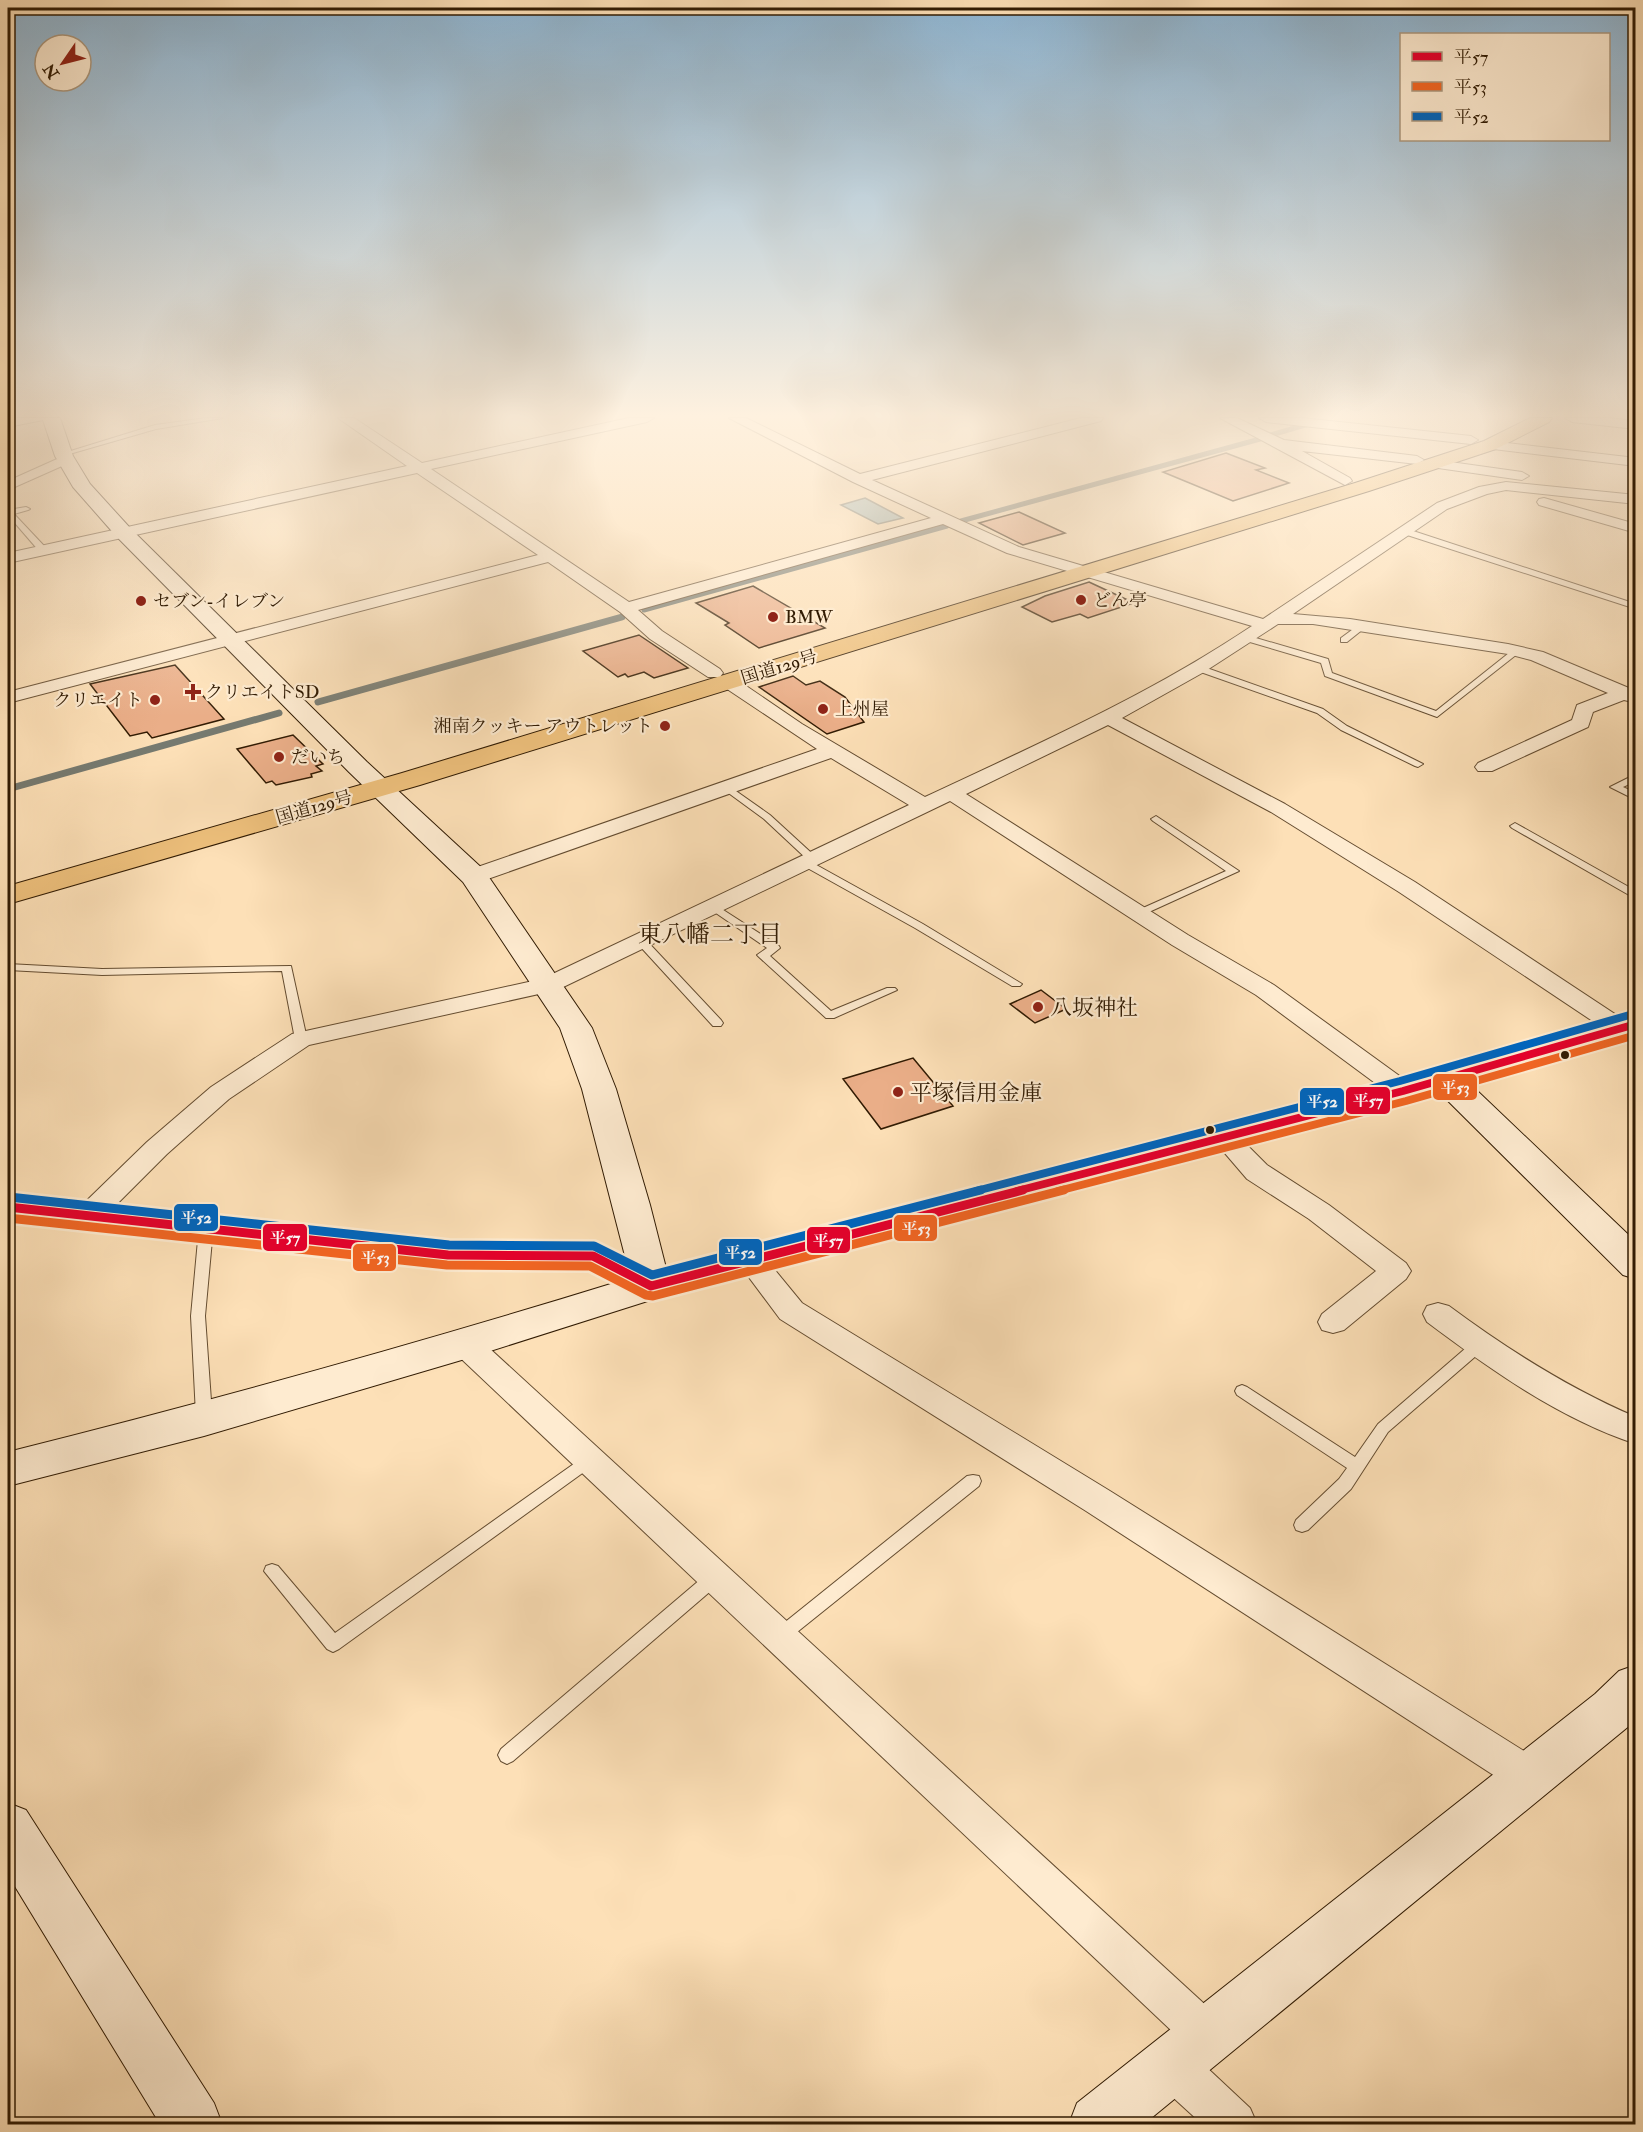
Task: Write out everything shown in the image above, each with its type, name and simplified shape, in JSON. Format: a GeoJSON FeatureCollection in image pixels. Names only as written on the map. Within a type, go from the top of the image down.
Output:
{"type":"FeatureCollection","features":[{"type":"Feature","properties":{"kind":"highway","name":"国道129号"},"geometry":{"type":"LineString","coordinates":[[1074,569],[1233,517]]}},
{"type":"Feature","properties":{"kind":"highway","name":"国道129号"},"geometry":{"type":"LineString","coordinates":[[8,895],[1243,517]]}},
{"type":"Feature","properties":{"kind":"highway","name":"国道129号"},"geometry":{"type":"LineString","coordinates":[[8,879],[375,782]]}},
{"type":"Feature","properties":{"kind":"street"},"geometry":{"type":"LineString","coordinates":[[110,517],[375,782],[474,876],[576,1028],[600,1089],[632,1205],[651,1286]]}},
{"type":"Feature","properties":{"kind":"street"},"geometry":{"type":"LineString","coordinates":[[8,558],[194,517]]}},
{"type":"Feature","properties":{"kind":"street"},"geometry":{"type":"LineString","coordinates":[[494,517],[626,608],[656,635],[795,728],[925,806]]}},
{"type":"Feature","properties":{"kind":"street"},"geometry":{"type":"LineString","coordinates":[[942,517],[1013,550],[1074,569],[1270,622],[1313,619],[1517,651],[1537,656],[1624,693]]}},
{"type":"Feature","properties":{"kind":"street"},"geometry":{"type":"LineString","coordinates":[[88,1216],[157,1148],[220,1093],[301,1040],[549,985],[1108,718],[1198,668],[1246,638],[1425,517]]}},
{"type":"Feature","properties":{"kind":"street"},"geometry":{"type":"LineString","coordinates":[[1597,517],[1635,529]]}},
{"type":"Feature","properties":{"kind":"street"},"geometry":{"type":"LineString","coordinates":[[626,608],[945,519]]}},
{"type":"Feature","properties":{"kind":"street"},"geometry":{"type":"LineString","coordinates":[[8,698],[551,556]]}},
{"type":"Feature","properties":{"kind":"street"},"geometry":{"type":"LineString","coordinates":[[1485,766],[1581,723],[1584,710],[1624,693],[1635,676]]}},
{"type":"Feature","properties":{"kind":"street"},"geometry":{"type":"LineString","coordinates":[[1108,718],[1278,808],[1407,886],[1628,1027]]}},
{"type":"Feature","properties":{"kind":"street"},"geometry":{"type":"LineString","coordinates":[[474,876],[834,750]]}},
{"type":"Feature","properties":{"kind":"street"},"geometry":{"type":"LineString","coordinates":[[952,794],[1138,914],[1265,990],[1403,1091]]}},
{"type":"Feature","properties":{"kind":"street"},"geometry":{"type":"LineString","coordinates":[[8,1469],[204,1419],[465,1344],[651,1286],[1403,1091],[1628,1027]]}},
{"type":"Feature","properties":{"kind":"street"},"geometry":{"type":"LineString","coordinates":[[1445,1078],[1635,1265]]}},
{"type":"Feature","properties":{"kind":"street"},"geometry":{"type":"LineString","coordinates":[[1224,1137],[1257,1172],[1319,1212],[1396,1270],[1333,1322]]}},
{"type":"Feature","properties":{"kind":"street"},"geometry":{"type":"LineString","coordinates":[[8,1207],[448,1255],[593,1256],[651,1286]]}},
{"type":"Feature","properties":{"kind":"street"},"geometry":{"type":"LineString","coordinates":[[751,1260],[791,1311],[1098,1501],[1529,1776]]}},
{"type":"Feature","properties":{"kind":"street"},"geometry":{"type":"LineString","coordinates":[[1438,1314],[1479,1345],[1602,1417],[1635,1431]]}},
{"type":"Feature","properties":{"kind":"street"},"geometry":{"type":"LineString","coordinates":[[465,1344],[780,1637],[1190,2050],[1234,2124]]}},
{"type":"Feature","properties":{"kind":"street"},"geometry":{"type":"LineString","coordinates":[[1098,2124],[1529,1776],[1627,1708]]}},
{"type":"Feature","properties":{"kind":"street"},"geometry":{"type":"LineString","coordinates":[[8,1828],[193,2124]]}},
{"type":"Feature","properties":{"kind":"lane"},"geometry":{"type":"LineString","coordinates":[[12,517],[43,550]]}},
{"type":"Feature","properties":{"kind":"lane"},"geometry":{"type":"LineString","coordinates":[[1404,531],[1635,607]]}},
{"type":"Feature","properties":{"kind":"lane"},"geometry":{"type":"LineString","coordinates":[[1344,640],[1364,626]]}},
{"type":"Feature","properties":{"kind":"lane"},"geometry":{"type":"LineString","coordinates":[[1246,638],[1325,661],[1328,674],[1437,714],[1517,651]]}},
{"type":"Feature","properties":{"kind":"lane"},"geometry":{"type":"LineString","coordinates":[[1198,668],[1320,711],[1344,728],[1418,764]]}},
{"type":"Feature","properties":{"kind":"lane"},"geometry":{"type":"LineString","coordinates":[[1635,777],[1615,787],[1635,797]]}},
{"type":"Feature","properties":{"kind":"lane"},"geometry":{"type":"LineString","coordinates":[[726,787],[766,817],[809,861],[1016,984]]}},
{"type":"Feature","properties":{"kind":"lane"},"geometry":{"type":"LineString","coordinates":[[1138,914],[1234,871],[1156,819]]}},
{"type":"Feature","properties":{"kind":"lane"},"geometry":{"type":"LineString","coordinates":[[1515,826],[1635,896]]}},
{"type":"Feature","properties":{"kind":"lane"},"geometry":{"type":"LineString","coordinates":[[714,907],[775,948],[763,955],[830,1016],[891,990]]}},
{"type":"Feature","properties":{"kind":"lane"},"geometry":{"type":"LineString","coordinates":[[641,941],[717,1023]]}},
{"type":"Feature","properties":{"kind":"lane"},"geometry":{"type":"LineString","coordinates":[[8,967],[102,972],[287,968],[301,1040]]}},
{"type":"Feature","properties":{"kind":"lane"},"geometry":{"type":"LineString","coordinates":[[204,1419],[198,1316],[206,1229]]}},
{"type":"Feature","properties":{"kind":"lane"},"geometry":{"type":"LineString","coordinates":[[1302,1525],[1345,1484],[1383,1428],[1479,1345]]}},
{"type":"Feature","properties":{"kind":"lane"},"geometry":{"type":"LineString","coordinates":[[1242,1392],[1357,1467]]}},
{"type":"Feature","properties":{"kind":"lane"},"geometry":{"type":"LineString","coordinates":[[272,1571],[333,1644],[590,1460]]}},
{"type":"Feature","properties":{"kind":"lane"},"geometry":{"type":"LineString","coordinates":[[780,1637],[974,1481]]}},
{"type":"Feature","properties":{"kind":"lane"},"geometry":{"type":"LineString","coordinates":[[507,1755],[715,1577]]}},
{"type":"Feature","properties":{"kind":"shaded area"},"geometry":{"type":"Polygon","coordinates":[[[865,517],[903,518],[878,524],[865,517]]]}},
{"type":"Feature","properties":{"kind":"building"},"geometry":{"type":"Polygon","coordinates":[[[999,517],[1031,517],[1065,533],[1023,545],[979,523],[999,517]]]}},
{"type":"Feature","properties":{"kind":"building","name":"どん亭"},"geometry":{"type":"Polygon","coordinates":[[[1089,582],[1134,603],[1088,618],[1080,614],[1052,622],[1022,607],[1045,596],[1089,582]]]}},
{"type":"Feature","properties":{"kind":"building","name":"BMW"},"geometry":{"type":"Polygon","coordinates":[[[753,586],[825,628],[759,648],[725,625],[729,623],[696,603],[753,586]]]}},
{"type":"Feature","properties":{"kind":"building"},"geometry":{"type":"Polygon","coordinates":[[[639,635],[688,668],[654,678],[644,672],[628,677],[625,674],[618,677],[583,651],[639,635]]]}},
{"type":"Feature","properties":{"kind":"building","name":"クリエイト"},"geometry":{"type":"Polygon","coordinates":[[[175,665],[224,719],[152,738],[147,732],[130,736],[90,684],[175,665]]]}},
{"type":"Feature","properties":{"kind":"building","name":"上州屋"},"geometry":{"type":"Polygon","coordinates":[[[793,676],[806,685],[820,681],[845,697],[864,722],[827,734],[759,687],[793,676]]]}},
{"type":"Feature","properties":{"kind":"building","name":"だいち"},"geometry":{"type":"Polygon","coordinates":[[[293,735],[323,764],[316,766],[322,771],[311,774],[312,777],[276,785],[272,781],[266,783],[237,749],[293,735]]]}},
{"type":"Feature","properties":{"kind":"building","name":"八坂神社"},"geometry":{"type":"Polygon","coordinates":[[[1041,990],[1066,1009],[1035,1023],[1010,1004],[1041,990]]]}},
{"type":"Feature","properties":{"kind":"building","name":"平塚信用金庫"},"geometry":{"type":"Polygon","coordinates":[[[913,1058],[953,1106],[881,1129],[843,1079],[913,1058]]]}},
{"type":"Feature","properties":{"kind":"waterway"},"geometry":{"type":"LineString","coordinates":[[961,521],[974,517]]}},
{"type":"Feature","properties":{"kind":"waterway"},"geometry":{"type":"LineString","coordinates":[[644,610],[947,526]]}},
{"type":"Feature","properties":{"kind":"waterway"},"geometry":{"type":"LineString","coordinates":[[318,702],[622,617]]}},
{"type":"Feature","properties":{"kind":"waterway"},"geometry":{"type":"LineString","coordinates":[[8,789],[279,713]]}},
{"type":"Feature","properties":{"kind":"transit line","name":"平52"},"geometry":{"type":"LineString","coordinates":[[9,1197],[449,1245],[594,1246],[652,1275],[1400,1081],[1633,1014]]}},
{"type":"Feature","properties":{"kind":"transit line","name":"平57"},"geometry":{"type":"LineString","coordinates":[[8,1207],[448,1255],[593,1256],[651,1286],[1403,1091],[1636,1024]]}},
{"type":"Feature","properties":{"kind":"transit line","name":"平53"},"geometry":{"type":"LineString","coordinates":[[8,1218],[447,1265],[590,1266],[646,1295],[653,1296],[1406,1101],[1636,1035]]}},
{"type":"Feature","properties":{"kind":"place","name":"どん亭"},"geometry":{"type":"Point","coordinates":[1081,600]}},
{"type":"Feature","properties":{"kind":"place","name":"セブン-イレブン"},"geometry":{"type":"Point","coordinates":[141,601]}},
{"type":"Feature","properties":{"kind":"place","name":"BMW"},"geometry":{"type":"Point","coordinates":[773,617]}},
{"type":"Feature","properties":{"kind":"place","name":"クリエイトSD"},"geometry":{"type":"Point","coordinates":[193,692]}},
{"type":"Feature","properties":{"kind":"place","name":"クリエイト"},"geometry":{"type":"Point","coordinates":[155,700]}},
{"type":"Feature","properties":{"kind":"place","name":"上州屋"},"geometry":{"type":"Point","coordinates":[823,709]}},
{"type":"Feature","properties":{"kind":"place","name":"湘南クッキー アウトレット"},"geometry":{"type":"Point","coordinates":[665,726]}},
{"type":"Feature","properties":{"kind":"place","name":"だいち"},"geometry":{"type":"Point","coordinates":[279,757]}},
{"type":"Feature","properties":{"kind":"place","name":"八坂神社"},"geometry":{"type":"Point","coordinates":[1038,1007]}},
{"type":"Feature","properties":{"kind":"place","name":"平塚信用金庫"},"geometry":{"type":"Point","coordinates":[898,1092]}},
{"type":"Feature","properties":{"kind":"district","name":"東八幡二丁目"},"geometry":{"type":"Point","coordinates":[710,934]}}]}
